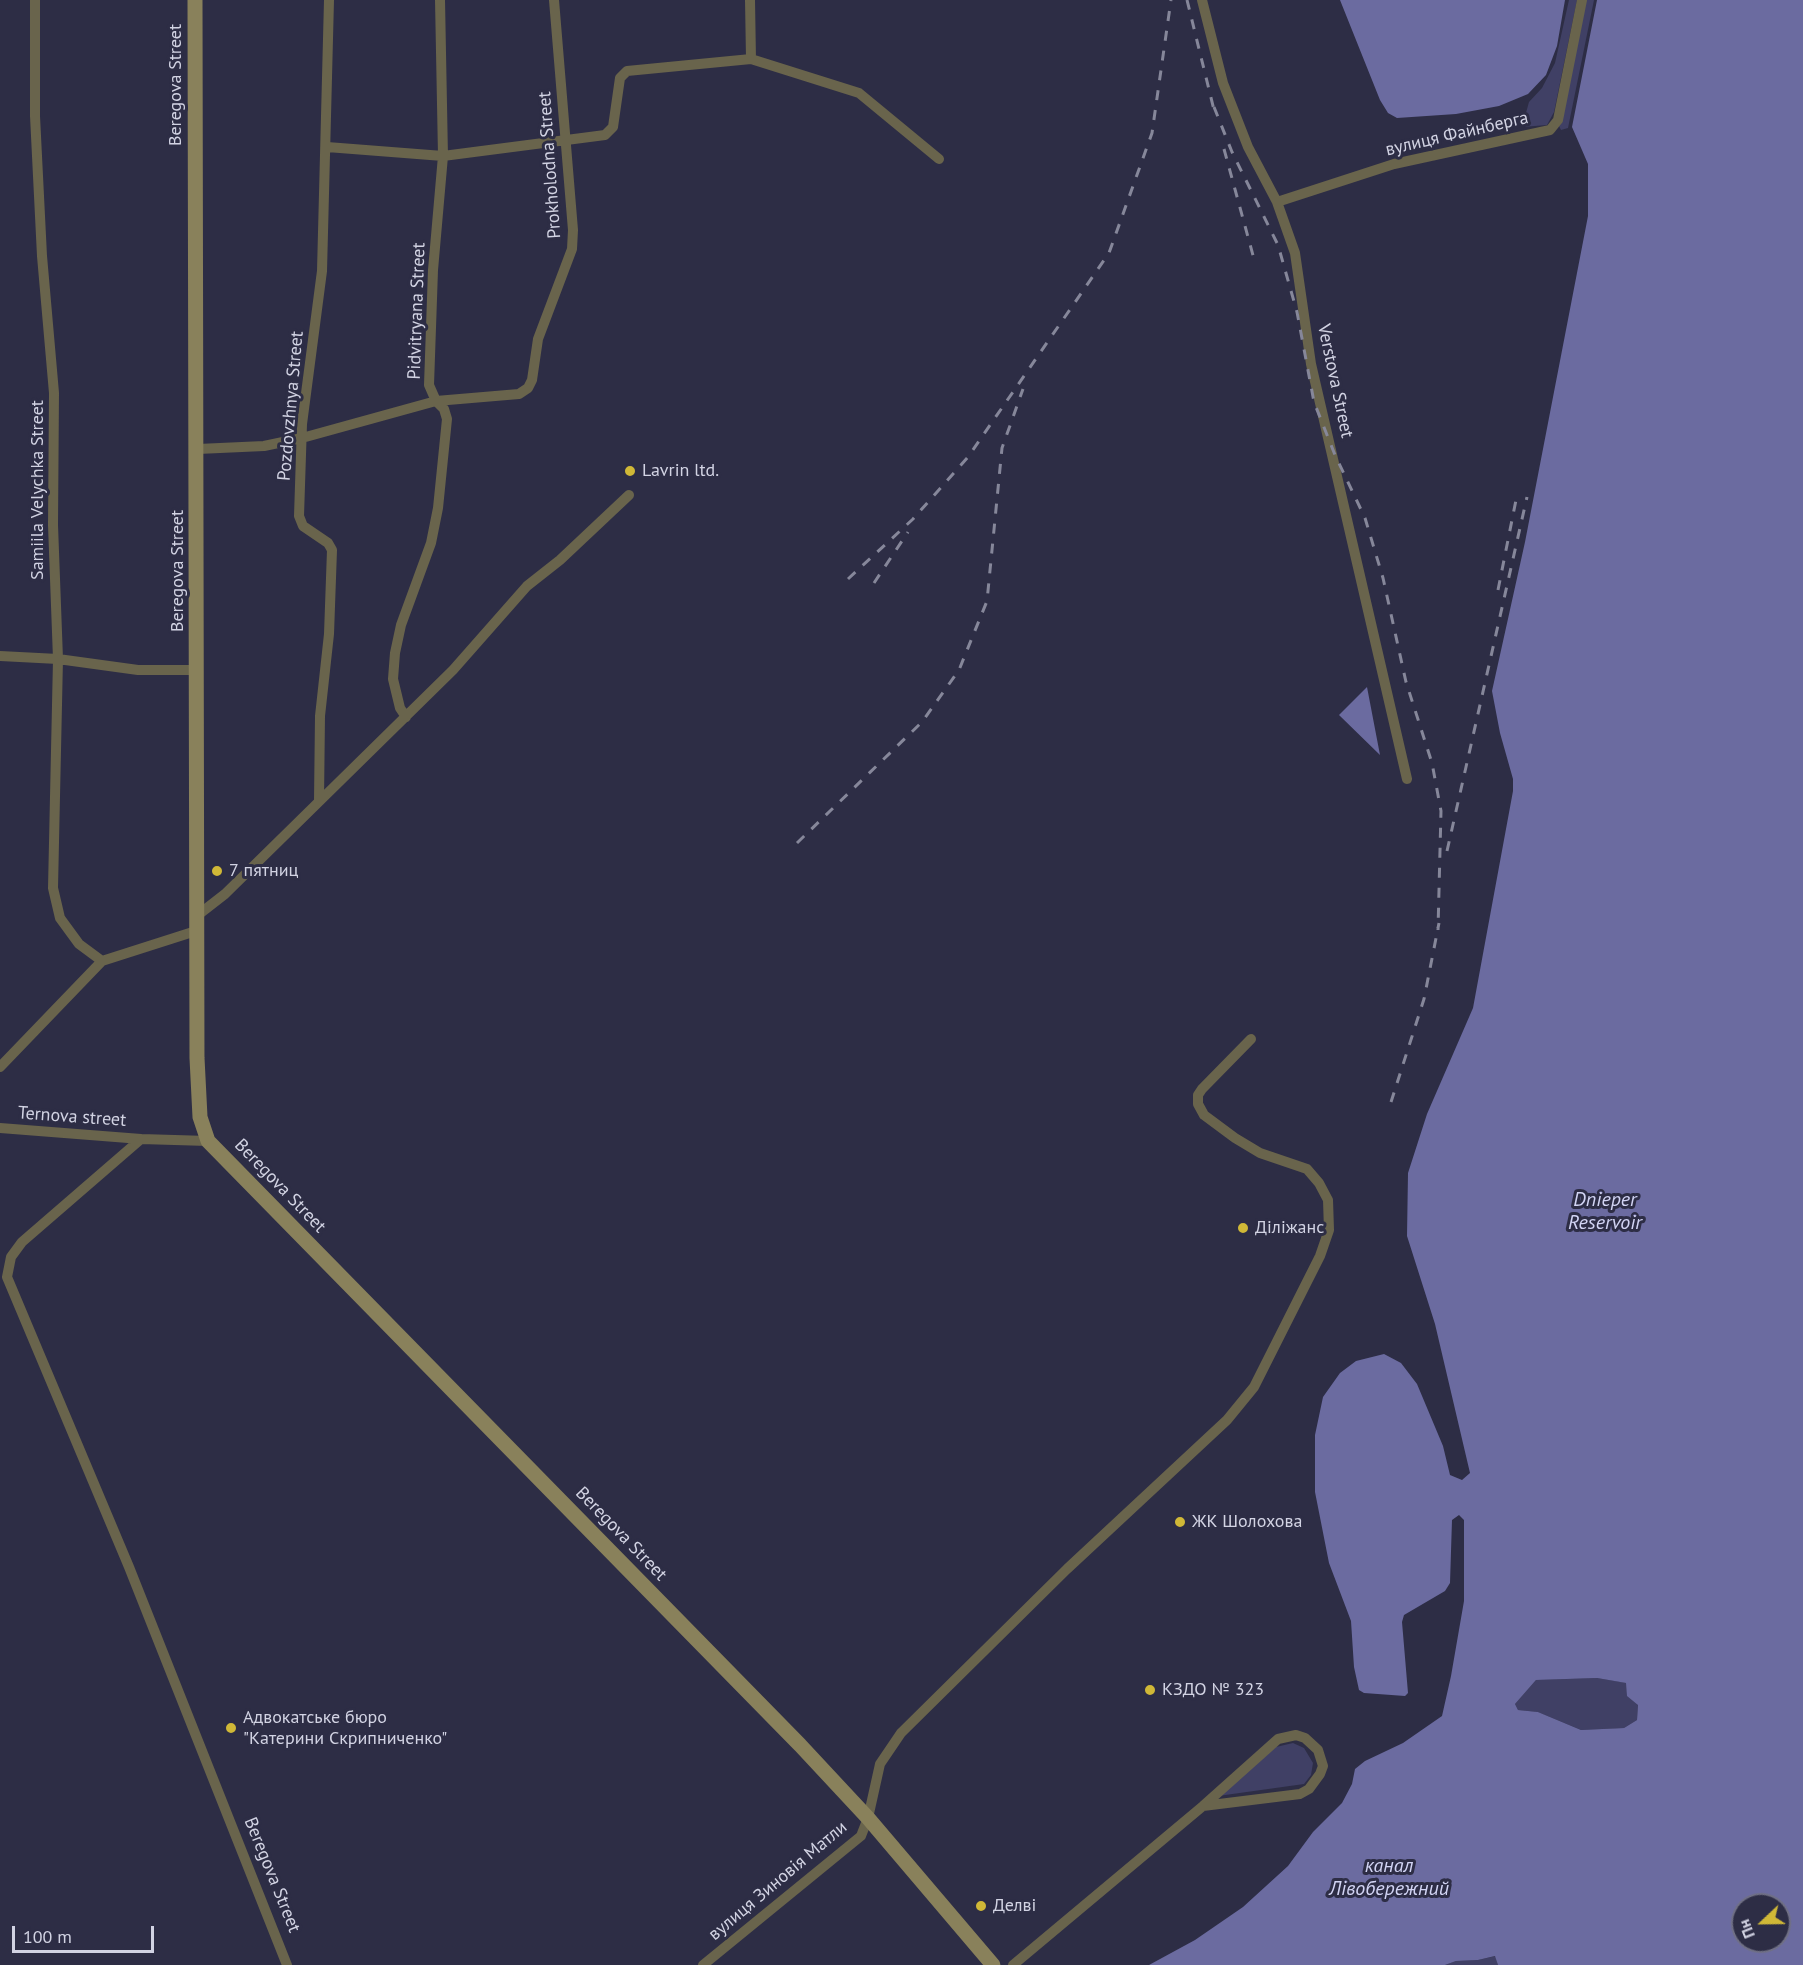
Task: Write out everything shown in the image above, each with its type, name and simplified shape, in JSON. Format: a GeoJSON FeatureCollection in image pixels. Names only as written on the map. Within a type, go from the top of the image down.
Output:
{"type":"FeatureCollection","features":[{"type":"Feature","properties":{"kind":"street","name":"Samiila Velychka Street"},"geometry":{"type":"LineString","coordinates":[[35,0],[35,116],[42,256],[54,393],[52,525],[58,659],[53,888],[60,918],[79,944],[102,961]]}},
{"type":"Feature","properties":{"kind":"street","name":"Beregova Street"},"geometry":{"type":"LineString","coordinates":[[195,0],[198,1092],[200,1117],[208,1141],[800,1745],[868,1818],[993,1965]]}},
{"type":"Feature","properties":{"kind":"street","name":"Pozdovzhnya Street"},"geometry":{"type":"LineString","coordinates":[[319,800],[320,716],[329,634],[332,550],[328,543],[300,521],[302,438],[322,271],[330,0]]}},
{"type":"Feature","properties":{"kind":"street","name":"Pidvitryana Street"},"geometry":{"type":"LineString","coordinates":[[406,717],[399,708],[393,679],[395,653],[401,625],[431,543],[438,508],[447,419],[444,409],[436,402],[429,385],[433,270],[443,156],[440,0]]}},
{"type":"Feature","properties":{"kind":"street","name":"Prokholodna Street"},"geometry":{"type":"LineString","coordinates":[[436,402],[524,392],[532,380],[538,339],[572,249],[573,230],[554,0]]}},
{"type":"Feature","properties":{"kind":"street"},"geometry":{"type":"LineString","coordinates":[[750,0],[751,59]]}},
{"type":"Feature","properties":{"kind":"street","name":"Verstova Street"},"geometry":{"type":"LineString","coordinates":[[1202,0],[1223,83],[1248,147],[1277,202],[1295,253],[1311,364],[1407,779]]}},
{"type":"Feature","properties":{"kind":"street","name":"вулиця Файнберга"},"geometry":{"type":"LineString","coordinates":[[1277,202],[1394,164],[1550,130],[1558,120],[1582,0]]}},
{"type":"Feature","properties":{"kind":"street"},"geometry":{"type":"LineString","coordinates":[[327,147],[443,156],[565,142],[609,132],[613,127],[620,78],[627,71],[751,59],[859,93],[939,159]]}},
{"type":"Feature","properties":{"kind":"street"},"geometry":{"type":"LineString","coordinates":[[198,449],[264,446],[436,402]]}},
{"type":"Feature","properties":{"kind":"street"},"geometry":{"type":"LineString","coordinates":[[0,1067],[102,961],[199,922],[319,800],[453,670],[527,586],[560,560],[629,495]]}},
{"type":"Feature","properties":{"kind":"street"},"geometry":{"type":"LineString","coordinates":[[0,656],[58,659],[138,670],[198,670]]}},
{"type":"Feature","properties":{"kind":"street","name":"вулиця Зиновія Матли"},"geometry":{"type":"LineString","coordinates":[[702,1965],[861,1836],[868,1818],[880,1764],[901,1733],[1067,1569],[1227,1420],[1254,1387],[1320,1256],[1329,1230],[1328,1200],[1319,1183],[1307,1169],[1280,1162],[1236,1138],[1204,1115],[1198,1104],[1198,1095],[1202,1089],[1251,1039]]}},
{"type":"Feature","properties":{"kind":"street","name":"Ternova street"},"geometry":{"type":"LineString","coordinates":[[0,1128],[141,1139]]}},
{"type":"Feature","properties":{"kind":"street","name":"Beregova Street"},"geometry":{"type":"LineString","coordinates":[[208,1141],[141,1139],[22,1242],[11,1257],[7,1277],[131,1572],[287,1965]]}},
{"type":"Feature","properties":{"kind":"street"},"geometry":{"type":"LineString","coordinates":[[1013,1965],[1203,1806],[1278,1739],[1296,1735],[1305,1738],[1318,1750],[1323,1766],[1320,1774],[1309,1789],[1300,1794],[1203,1806]]}},
{"type":"Feature","properties":{"kind":"shaded area"},"geometry":{"type":"Polygon","coordinates":[[[1569,0],[1577,0],[1554,112],[1547,125],[1522,127],[1529,102],[1542,88],[1555,63],[1569,0]]]}},
{"type":"Feature","properties":{"kind":"shaded area"},"geometry":{"type":"Polygon","coordinates":[[[1583,0],[1594,0],[1568,128],[1561,130],[1559,126],[1583,0]]]}},
{"type":"Feature","properties":{"kind":"shaded area"},"geometry":{"type":"Polygon","coordinates":[[[1597,1678],[1627,1683],[1638,1705],[1637,1720],[1624,1728],[1581,1730],[1538,1712],[1518,1710],[1515,1704],[1536,1680],[1597,1678]]]}},
{"type":"Feature","properties":{"kind":"shaded area"},"geometry":{"type":"Polygon","coordinates":[[[1293,1743],[1304,1748],[1313,1763],[1311,1775],[1304,1784],[1218,1796],[1276,1747],[1293,1743]]]}},
{"type":"Feature","properties":{"kind":"shaded area"},"geometry":{"type":"Polygon","coordinates":[[[1496,1956],[1498,1965],[1445,1965],[1456,1961],[1496,1956]]]}},
{"type":"Feature","properties":{"kind":"water"},"geometry":{"type":"Polygon","coordinates":[[[1340,0],[1565,0],[1557,46],[1546,75],[1528,94],[1499,106],[1456,114],[1397,118],[1388,113],[1380,100],[1340,0]]]}},
{"type":"Feature","properties":{"kind":"water","name":"Dnieper Reservoir"},"geometry":{"type":"Polygon","coordinates":[[[1597,0],[1803,0],[1803,1965],[1498,1965],[1495,1956],[1478,1960],[1456,1961],[1445,1965],[1149,1965],[1195,1940],[1243,1907],[1288,1866],[1313,1832],[1342,1803],[1352,1784],[1355,1769],[1365,1761],[1403,1743],[1442,1716],[1464,1601],[1464,1520],[1459,1515],[1452,1520],[1450,1583],[1445,1591],[1404,1615],[1402,1622],[1408,1693],[1405,1696],[1364,1693],[1359,1690],[1354,1667],[1351,1621],[1329,1563],[1315,1492],[1315,1435],[1323,1397],[1340,1373],[1356,1361],[1384,1354],[1401,1363],[1417,1384],[1443,1446],[1450,1475],[1462,1480],[1470,1473],[1435,1324],[1407,1236],[1408,1173],[1427,1114],[1473,1008],[1513,791],[1513,779],[1500,733],[1492,691],[1525,542],[1588,216],[1588,164],[1572,127],[1597,0]],[[1597,1678],[1536,1680],[1515,1704],[1518,1710],[1538,1712],[1581,1730],[1624,1728],[1637,1720],[1638,1705],[1627,1696],[1626,1683],[1597,1678]]]}},
{"type":"Feature","properties":{"kind":"water"},"geometry":{"type":"Polygon","coordinates":[[[1367,687],[1380,755],[1339,715],[1367,687]]]}},
{"type":"Feature","properties":{"kind":"railway"},"geometry":{"type":"LineString","coordinates":[[848,579],[913,519],[968,457],[1109,253],[1152,133],[1171,0]]}},
{"type":"Feature","properties":{"kind":"railway"},"geometry":{"type":"LineString","coordinates":[[1187,0],[1215,114]]}},
{"type":"Feature","properties":{"kind":"railway"},"geometry":{"type":"LineString","coordinates":[[1214,107],[1232,152],[1278,245],[1297,312],[1314,402],[1335,455],[1365,518],[1383,578],[1406,682],[1432,763],[1441,811],[1438,930]]}},
{"type":"Feature","properties":{"kind":"railway"},"geometry":{"type":"LineString","coordinates":[[1224,149],[1254,259]]}},
{"type":"Feature","properties":{"kind":"railway"},"geometry":{"type":"LineString","coordinates":[[797,843],[922,722],[959,670],[987,601],[1002,448],[1023,389]]}},
{"type":"Feature","properties":{"kind":"railway"},"geometry":{"type":"LineString","coordinates":[[1447,851],[1527,497]]}},
{"type":"Feature","properties":{"kind":"railway"},"geometry":{"type":"LineString","coordinates":[[1498,590],[1516,500]]}},
{"type":"Feature","properties":{"kind":"railway"},"geometry":{"type":"LineString","coordinates":[[874,583],[908,532]]}},
{"type":"Feature","properties":{"kind":"railway"},"geometry":{"type":"LineString","coordinates":[[1391,1102],[1424,999],[1439,923]]}},
{"type":"Feature","properties":{"kind":"place","name":"Lavrin ltd."},"geometry":{"type":"Point","coordinates":[630,471]}},
{"type":"Feature","properties":{"kind":"place","name":"7 пятниц"},"geometry":{"type":"Point","coordinates":[217,871]}},
{"type":"Feature","properties":{"kind":"place","name":"Діліжанс"},"geometry":{"type":"Point","coordinates":[1243,1228]}},
{"type":"Feature","properties":{"kind":"place","name":"ЖК Шолохова"},"geometry":{"type":"Point","coordinates":[1180,1522]}},
{"type":"Feature","properties":{"kind":"place","name":"КЗДО № 323"},"geometry":{"type":"Point","coordinates":[1150,1690]}},
{"type":"Feature","properties":{"kind":"place","name":"Адвокатське бюро \"Катерини Скрипниченко\""},"geometry":{"type":"Point","coordinates":[231,1728]}},
{"type":"Feature","properties":{"kind":"place","name":"Делві"},"geometry":{"type":"Point","coordinates":[981,1906]}},
{"type":"Feature","properties":{"kind":"water label","name":"канал Лівобережний"},"geometry":{"type":"Point","coordinates":[1389,1878]}}]}
